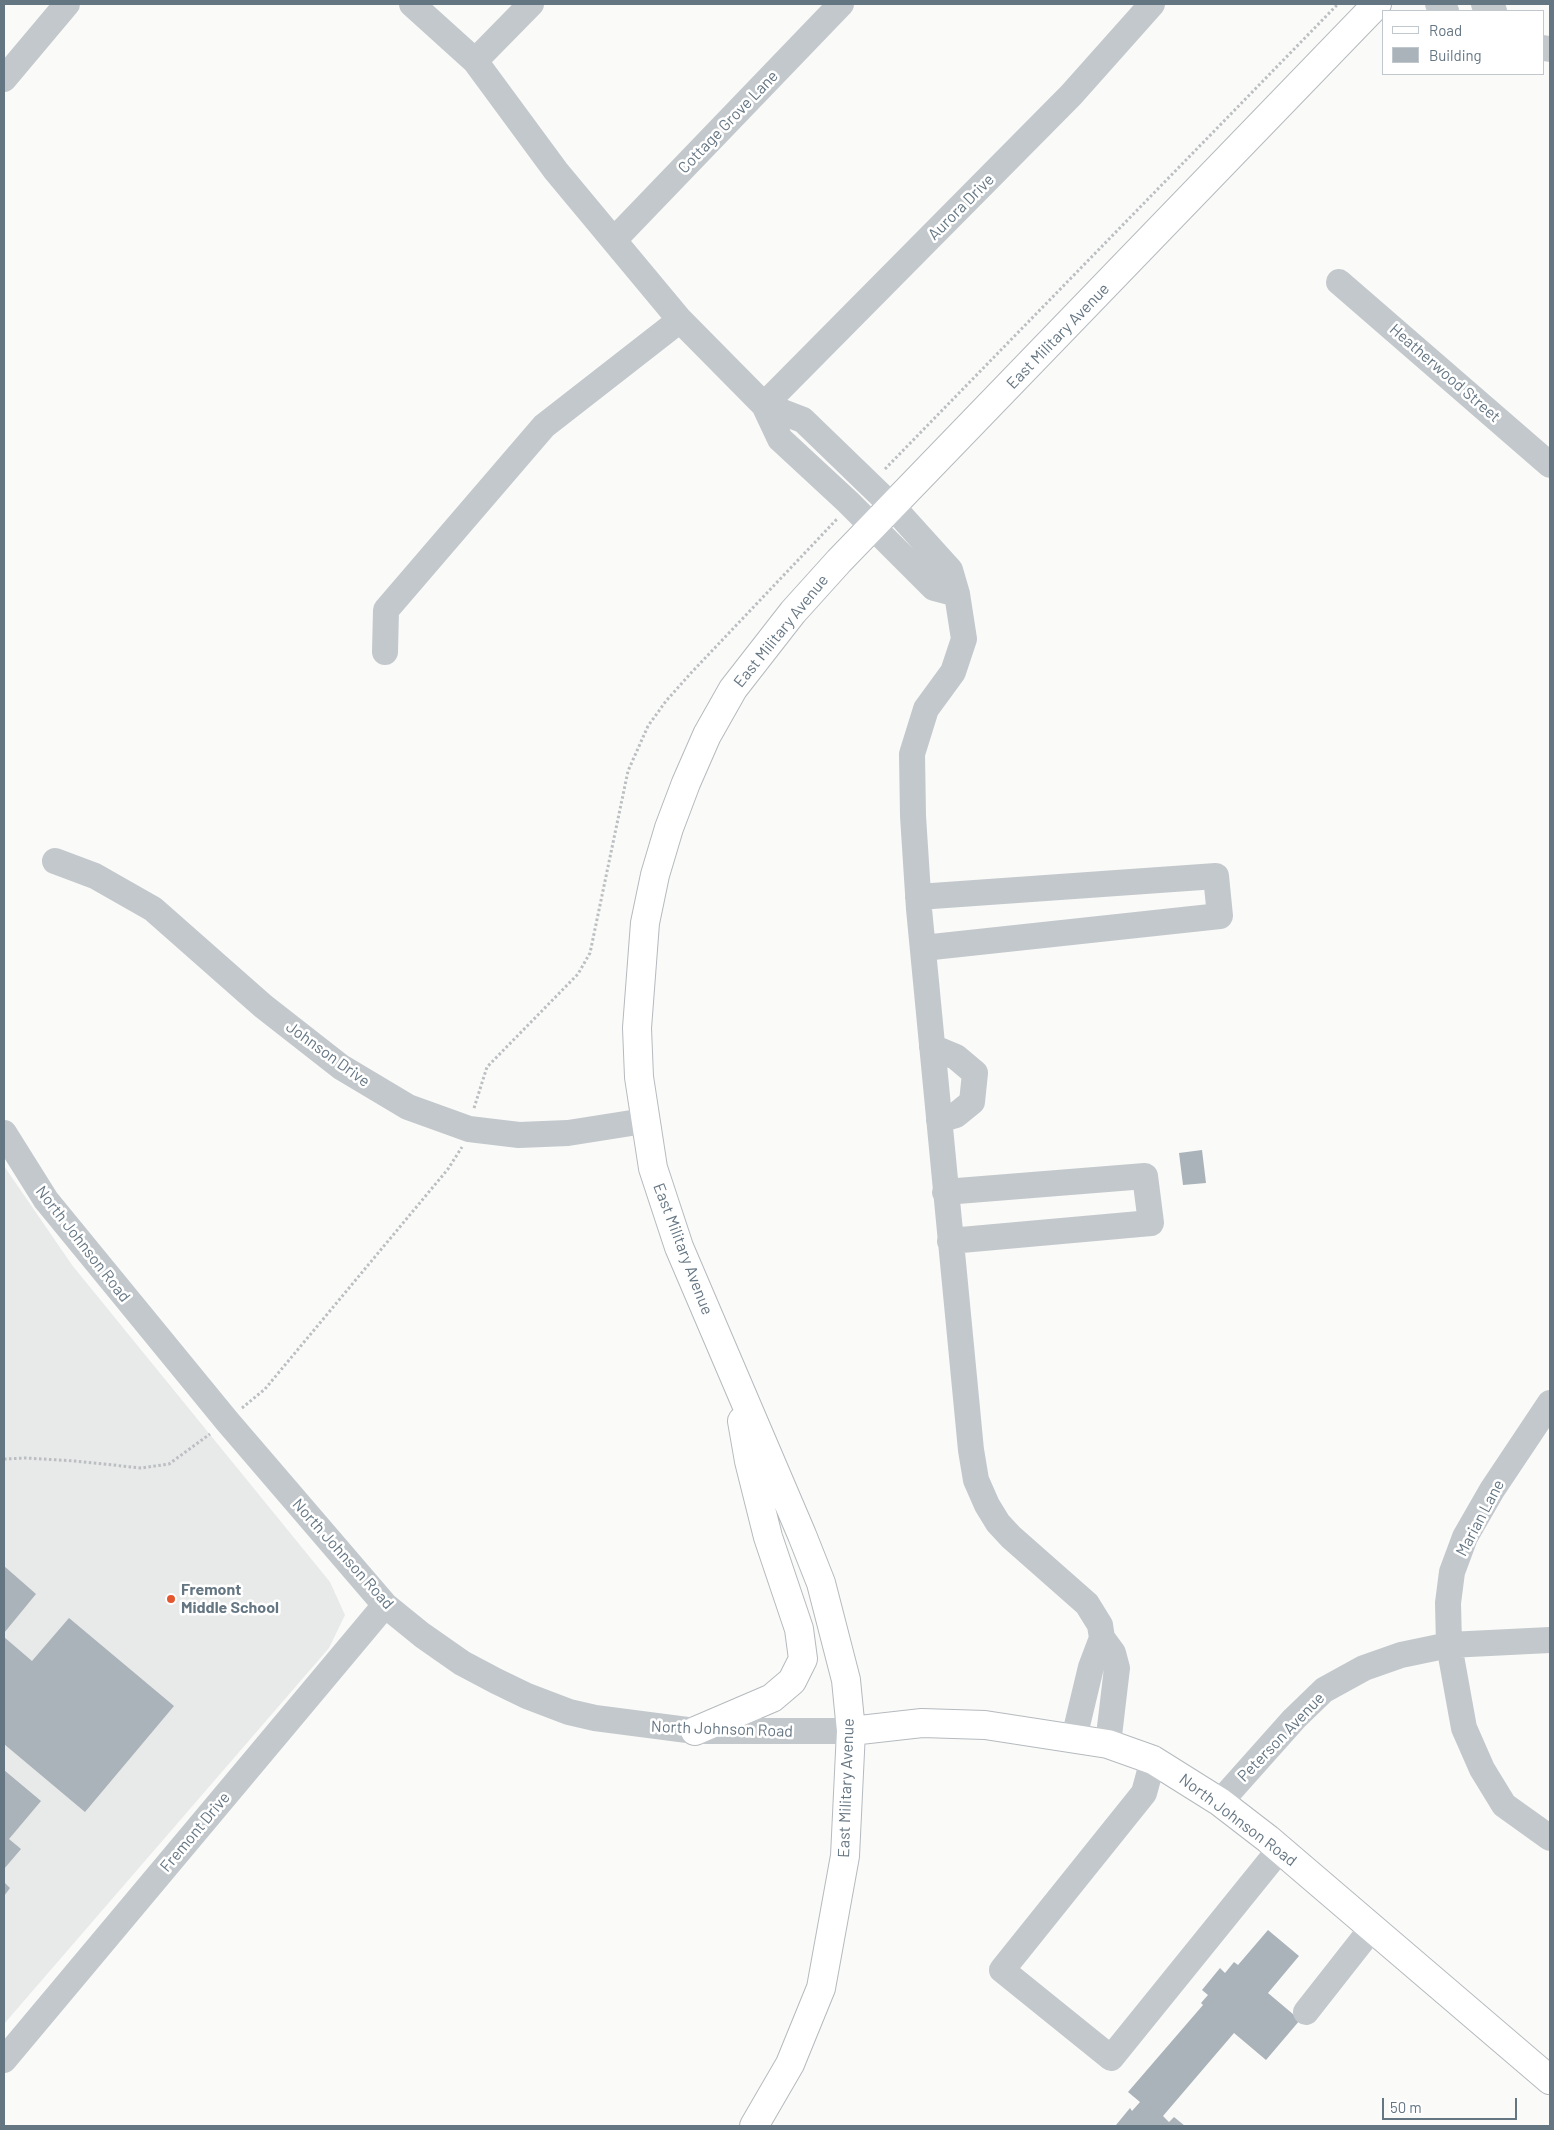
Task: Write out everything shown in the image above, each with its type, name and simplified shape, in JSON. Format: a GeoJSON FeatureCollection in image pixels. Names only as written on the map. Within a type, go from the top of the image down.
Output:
{"type":"FeatureCollection","features":[{"type":"Feature","properties":{"kind":"main road","name":"East Military Avenue"},"geometry":{"type":"LineString","coordinates":[[754,2126],[790,2064],[821,1988],[845,1856],[851,1731],[846,1680],[821,1583],[671,1227],[653,1168],[644,1121],[639,1077],[637,1028],[645,924],[654,875],[686,783],[707,735],[733,689],[793,612],[1377,4]]}},
{"type":"Feature","properties":{"kind":"main road"},"geometry":{"type":"LineString","coordinates":[[695,1731],[772,1698],[792,1681],[803,1659],[797,1622],[768,1537],[749,1461],[735,1380]]}},
{"type":"Feature","properties":{"kind":"main road","name":"North Johnson Road"},"geometry":{"type":"LineString","coordinates":[[851,1731],[922,1723],[985,1725],[1108,1744],[1152,1760],[1184,1778],[1220,1802],[1280,1849],[1550,2080]]}},
{"type":"Feature","properties":{"kind":"street"},"geometry":{"type":"LineString","coordinates":[[4,79],[67,4]]}},
{"type":"Feature","properties":{"kind":"street"},"geometry":{"type":"LineString","coordinates":[[412,4],[475,61],[556,171],[680,320],[764,404],[780,439],[848,502],[934,588],[957,594]]}},
{"type":"Feature","properties":{"kind":"street"},"geometry":{"type":"LineString","coordinates":[[475,61],[531,4]]}},
{"type":"Feature","properties":{"kind":"street","name":"Cottage Grove Lane"},"geometry":{"type":"LineString","coordinates":[[614,240],[842,4]]}},
{"type":"Feature","properties":{"kind":"street","name":"Aurora Drive"},"geometry":{"type":"LineString","coordinates":[[764,404],[1071,95],[1152,4]]}},
{"type":"Feature","properties":{"kind":"street","name":"Heatherwood Street"},"geometry":{"type":"LineString","coordinates":[[1339,282],[1550,465]]}},
{"type":"Feature","properties":{"kind":"street"},"geometry":{"type":"LineString","coordinates":[[385,652],[386,610],[544,426],[680,320]]}},
{"type":"Feature","properties":{"kind":"street"},"geometry":{"type":"LineString","coordinates":[[764,404],[804,420],[893,507],[950,570],[957,594],[964,639],[953,672],[926,709],[912,754],[913,816],[918,897],[971,1450],[976,1480],[987,1505],[998,1523],[1086,1604],[1100,1625],[1102,1638],[1113,1653],[1117,1668],[1108,1744]]}},
{"type":"Feature","properties":{"kind":"street","name":"Johnson Drive"},"geometry":{"type":"LineString","coordinates":[[55,861],[95,876],[153,909],[263,1006],[341,1067],[408,1106],[470,1129],[519,1135],[568,1133],[644,1121]]}},
{"type":"Feature","properties":{"kind":"street"},"geometry":{"type":"LineString","coordinates":[[918,897],[1216,876],[1220,916],[923,948]]}},
{"type":"Feature","properties":{"kind":"street"},"geometry":{"type":"LineString","coordinates":[[932,1047],[956,1057],[975,1073],[972,1102],[956,1115],[939,1120]]}},
{"type":"Feature","properties":{"kind":"street","name":"North Johnson Road"},"geometry":{"type":"LineString","coordinates":[[4,1133],[46,1200],[227,1421],[385,1604],[422,1635],[462,1663],[527,1696],[569,1712],[595,1718],[695,1731],[851,1731]]}},
{"type":"Feature","properties":{"kind":"street"},"geometry":{"type":"LineString","coordinates":[[945,1192],[1145,1176],[1151,1223],[950,1241]]}},
{"type":"Feature","properties":{"kind":"street","name":"Marian Lane"},"geometry":{"type":"LineString","coordinates":[[1550,1403],[1492,1490],[1465,1537],[1452,1572],[1448,1603],[1449,1645],[1464,1728],[1482,1769],[1504,1804],[1550,1838]]}},
{"type":"Feature","properties":{"kind":"street","name":"Fremont Drive"},"geometry":{"type":"LineString","coordinates":[[4,2060],[385,1604]]}},
{"type":"Feature","properties":{"kind":"street"},"geometry":{"type":"LineString","coordinates":[[1074,1738],[1091,1667],[1102,1638]]}},
{"type":"Feature","properties":{"kind":"street","name":"Peterson Avenue"},"geometry":{"type":"LineString","coordinates":[[1220,1802],[1294,1719],[1324,1690],[1364,1668],[1401,1655],[1449,1645],[1550,1640]]}},
{"type":"Feature","properties":{"kind":"street"},"geometry":{"type":"LineString","coordinates":[[1152,1760],[1144,1793],[1002,1970],[1111,2058],[1280,1849]]}},
{"type":"Feature","properties":{"kind":"street"},"geometry":{"type":"LineString","coordinates":[[1306,2012],[1372,1928]]}},
{"type":"Feature","properties":{"kind":"shaded area","name":"Fremont Middle School"},"geometry":{"type":"Polygon","coordinates":[[[4,1166],[72,1265],[330,1582],[345,1615],[329,1648],[4,2024],[4,1166]]]}},
{"type":"Feature","properties":{"kind":"building"},"geometry":{"type":"Polygon","coordinates":[[[1202,1150],[1206,1183],[1183,1185],[1179,1153],[1202,1150]]]}},
{"type":"Feature","properties":{"kind":"building"},"geometry":{"type":"Polygon","coordinates":[[[4,1566],[36,1594],[4,1633],[4,1566]]]}},
{"type":"Feature","properties":{"kind":"building"},"geometry":{"type":"Polygon","coordinates":[[[69,1618],[174,1706],[85,1812],[4,1744],[4,1637],[32,1661],[69,1618]]]}},
{"type":"Feature","properties":{"kind":"building"},"geometry":{"type":"Polygon","coordinates":[[[4,1770],[41,1801],[9,1839],[21,1849],[4,1869],[4,1770]]]}},
{"type":"Feature","properties":{"kind":"building"},"geometry":{"type":"Polygon","coordinates":[[[4,1882],[10,1888],[4,1896],[4,1882]]]}},
{"type":"Feature","properties":{"kind":"building"},"geometry":{"type":"Polygon","coordinates":[[[1268,1930],[1299,1956],[1268,1993],[1300,2020],[1266,2060],[1234,2033],[1163,2116],[1169,2122],[1174,2117],[1185,2126],[1116,2125],[1130,2108],[1132,2111],[1140,2102],[1128,2092],[1203,2005],[1201,2003],[1208,1995],[1202,1990],[1220,1968],[1225,1973],[1234,1962],[1238,1965],[1268,1930]]]}},
{"type":"Feature","properties":{"kind":"place","name":"Fremont Middle School"},"geometry":{"type":"Point","coordinates":[171,1599]}}]}
